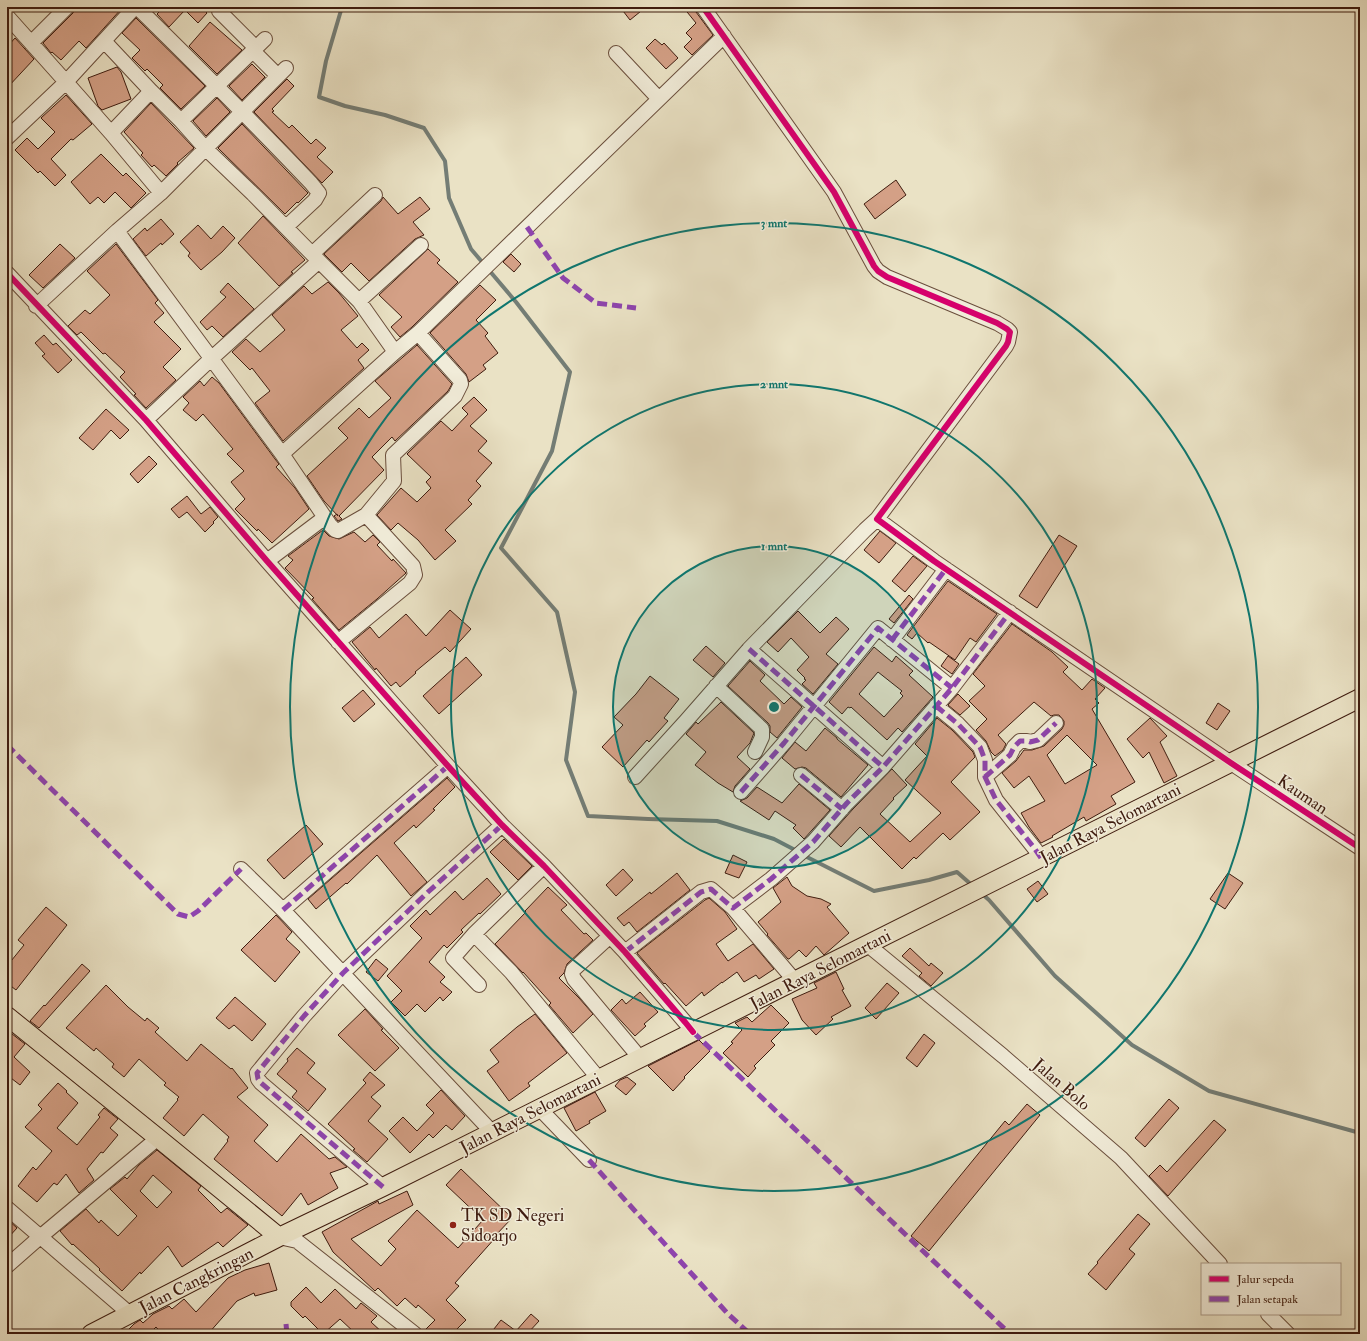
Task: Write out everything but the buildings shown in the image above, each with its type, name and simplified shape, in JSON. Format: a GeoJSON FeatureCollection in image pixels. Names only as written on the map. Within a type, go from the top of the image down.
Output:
{"type":"FeatureCollection","features":[{"type":"Feature","properties":{"kind":"main road","name":"Jalan Raya Selomartani"},"geometry":{"type":"LineString","coordinates":[[279,1237],[540,1109],[1360,698]]}},
{"type":"Feature","properties":{"kind":"main road"},"geometry":{"type":"LineString","coordinates":[[7,1018],[158,1138],[279,1237]]}},
{"type":"Feature","properties":{"kind":"main road","name":"Jalan Cangkringan"},"geometry":{"type":"LineString","coordinates":[[91,1334],[279,1237]]}},
{"type":"Feature","properties":{"kind":"street"},"geometry":{"type":"LineString","coordinates":[[31,44],[67,7]]}},
{"type":"Feature","properties":{"kind":"street"},"geometry":{"type":"LineString","coordinates":[[7,138],[66,82],[136,7],[218,86],[319,193],[315,200],[286,227]]}},
{"type":"Feature","properties":{"kind":"street"},"geometry":{"type":"LineString","coordinates":[[634,777],[749,649],[877,519],[1006,346],[1010,332],[1008,329],[997,323],[887,277],[878,271],[834,192],[703,7]]}},
{"type":"Feature","properties":{"kind":"street"},"geometry":{"type":"LineString","coordinates":[[36,306],[161,194],[282,72],[258,46],[218,11]]}},
{"type":"Feature","properties":{"kind":"street"},"geometry":{"type":"LineString","coordinates":[[7,16],[111,133],[161,194]]}},
{"type":"Feature","properties":{"kind":"street"},"geometry":{"type":"LineString","coordinates":[[282,454],[418,333],[724,36]]}},
{"type":"Feature","properties":{"kind":"street"},"geometry":{"type":"LineString","coordinates":[[104,41],[205,148],[359,301],[395,352]]}},
{"type":"Feature","properties":{"kind":"street"},"geometry":{"type":"LineString","coordinates":[[181,121],[258,46]]}},
{"type":"Feature","properties":{"kind":"street"},"geometry":{"type":"LineString","coordinates":[[616,53],[659,99]]}},
{"type":"Feature","properties":{"kind":"street"},"geometry":{"type":"LineString","coordinates":[[111,133],[151,91]]}},
{"type":"Feature","properties":{"kind":"street"},"geometry":{"type":"LineString","coordinates":[[146,420],[316,258],[375,195]]}},
{"type":"Feature","properties":{"kind":"street"},"geometry":{"type":"LineString","coordinates":[[118,231],[282,454],[324,518],[335,530],[338,531],[366,515],[394,481],[393,455],[455,396],[461,384],[460,380],[418,333]]}},
{"type":"Feature","properties":{"kind":"street"},"geometry":{"type":"LineString","coordinates":[[359,301],[421,245]]}},
{"type":"Feature","properties":{"kind":"street"},"geometry":{"type":"LineString","coordinates":[[7,274],[146,420],[268,562],[448,766],[502,825],[544,866],[625,952],[693,1032]]}},
{"type":"Feature","properties":{"kind":"street"},"geometry":{"type":"LineString","coordinates":[[338,642],[410,583],[415,575],[413,566],[409,560],[366,515]]}},
{"type":"Feature","properties":{"kind":"street"},"geometry":{"type":"LineString","coordinates":[[268,562],[324,518]]}},
{"type":"Feature","properties":{"kind":"street","name":"Kauman"},"geometry":{"type":"LineString","coordinates":[[877,519],[946,569],[1231,763],[1360,848]]}},
{"type":"Feature","properties":{"kind":"street"},"geometry":{"type":"LineString","coordinates":[[892,640],[946,569]]}},
{"type":"Feature","properties":{"kind":"street"},"geometry":{"type":"LineString","coordinates":[[733,908],[794,860],[813,842],[883,767],[952,688],[1010,612]]}},
{"type":"Feature","properties":{"kind":"street"},"geometry":{"type":"LineString","coordinates":[[741,792],[784,743],[878,628],[952,688]]}},
{"type":"Feature","properties":{"kind":"street"},"geometry":{"type":"LineString","coordinates":[[749,649],[883,767]]}},
{"type":"Feature","properties":{"kind":"street"},"geometry":{"type":"LineString","coordinates":[[716,686],[762,729],[762,737],[755,752]]}},
{"type":"Feature","properties":{"kind":"street"},"geometry":{"type":"LineString","coordinates":[[936,706],[958,724],[980,747],[986,760],[985,777],[996,800],[1041,858]]}},
{"type":"Feature","properties":{"kind":"street"},"geometry":{"type":"LineString","coordinates":[[985,777],[1010,755],[1020,742],[1038,740],[1056,723]]}},
{"type":"Feature","properties":{"kind":"street"},"geometry":{"type":"LineString","coordinates":[[283,910],[448,766]]}},
{"type":"Feature","properties":{"kind":"street"},"geometry":{"type":"LineString","coordinates":[[801,775],[842,810]]}},
{"type":"Feature","properties":{"kind":"street"},"geometry":{"type":"LineString","coordinates":[[383,1187],[258,1079],[257,1074],[304,1016],[343,973],[428,892],[502,825]]}},
{"type":"Feature","properties":{"kind":"street"},"geometry":{"type":"LineString","coordinates":[[479,984],[453,958],[474,934],[544,866]]}},
{"type":"Feature","properties":{"kind":"street"},"geometry":{"type":"LineString","coordinates":[[241,869],[283,910],[492,1132]]}},
{"type":"Feature","properties":{"kind":"street"},"geometry":{"type":"LineString","coordinates":[[625,952],[702,892],[711,889],[733,908],[795,981]]}},
{"type":"Feature","properties":{"kind":"street"},"geometry":{"type":"LineString","coordinates":[[474,934],[511,972],[599,1079]]}},
{"type":"Feature","properties":{"kind":"street"},"geometry":{"type":"LineString","coordinates":[[610,936],[573,970],[572,974],[574,979],[640,1058]]}},
{"type":"Feature","properties":{"kind":"street","name":"Jalan Bolo"},"geometry":{"type":"LineString","coordinates":[[868,945],[1003,1056],[1121,1158],[1219,1263]]}},
{"type":"Feature","properties":{"kind":"street"},"geometry":{"type":"LineString","coordinates":[[540,1109],[589,1160]]}},
{"type":"Feature","properties":{"kind":"street"},"geometry":{"type":"LineString","coordinates":[[7,1266],[40,1236],[158,1138]]}},
{"type":"Feature","properties":{"kind":"street"},"geometry":{"type":"LineString","coordinates":[[7,1208],[130,1314]]}},
{"type":"Feature","properties":{"kind":"street"},"geometry":{"type":"LineString","coordinates":[[279,1237],[296,1241],[415,1334]]}},
{"type":"Feature","properties":{"kind":"street"},"geometry":{"type":"LineString","coordinates":[[1269,1315],[1288,1334]]}},
{"type":"Feature","properties":{"kind":"waterway"},"geometry":{"type":"LineString","coordinates":[[342,7],[326,61],[319,97],[345,106],[385,115],[424,128],[445,161],[449,198],[471,249],[516,302],[570,372],[552,451],[501,548],[557,612],[575,692],[566,760],[588,816],[717,821],[774,839],[797,851]]}},
{"type":"Feature","properties":{"kind":"waterway"},"geometry":{"type":"LineString","coordinates":[[803,855],[874,891],[929,880],[957,872],[974,887]]}},
{"type":"Feature","properties":{"kind":"waterway"},"geometry":{"type":"LineString","coordinates":[[980,892],[989,900],[1055,976],[1132,1045],[1209,1091],[1360,1133]]}},
{"type":"Feature","properties":{"kind":"marked path"},"geometry":{"type":"LineString","coordinates":[[527,227],[563,278],[596,303],[636,308]]}},
{"type":"Feature","properties":{"kind":"marked path"},"geometry":{"type":"LineString","coordinates":[[892,640],[946,569]]}},
{"type":"Feature","properties":{"kind":"marked path"},"geometry":{"type":"LineString","coordinates":[[625,952],[701,892],[711,889],[733,908],[771,879],[813,842],[847,803],[883,767],[952,688],[1010,612]]}},
{"type":"Feature","properties":{"kind":"marked path"},"geometry":{"type":"LineString","coordinates":[[741,792],[784,743],[878,628],[952,688]]}},
{"type":"Feature","properties":{"kind":"marked path"},"geometry":{"type":"LineString","coordinates":[[749,649],[883,767]]}},
{"type":"Feature","properties":{"kind":"marked path"},"geometry":{"type":"LineString","coordinates":[[936,706],[958,724],[980,747],[985,760],[985,777],[996,800],[1041,858]]}},
{"type":"Feature","properties":{"kind":"marked path"},"geometry":{"type":"LineString","coordinates":[[985,777],[1010,755],[1014,747],[1020,741],[1030,742],[1038,740],[1056,723]]}},
{"type":"Feature","properties":{"kind":"marked path"},"geometry":{"type":"LineString","coordinates":[[7,745],[178,914],[189,917],[198,911],[241,869]]}},
{"type":"Feature","properties":{"kind":"marked path"},"geometry":{"type":"LineString","coordinates":[[283,910],[448,766]]}},
{"type":"Feature","properties":{"kind":"marked path"},"geometry":{"type":"LineString","coordinates":[[801,775],[842,809]]}},
{"type":"Feature","properties":{"kind":"marked path"},"geometry":{"type":"LineString","coordinates":[[383,1187],[261,1083],[258,1079],[257,1073],[304,1016],[343,973],[428,892],[502,825]]}},
{"type":"Feature","properties":{"kind":"marked path"},"geometry":{"type":"LineString","coordinates":[[693,1032],[1010,1334]]}},
{"type":"Feature","properties":{"kind":"marked path"},"geometry":{"type":"LineString","coordinates":[[589,1160],[728,1314],[750,1334]]}},
{"type":"Feature","properties":{"kind":"marked path"},"geometry":{"type":"LineString","coordinates":[[286,1324],[287,1334]]}},
{"type":"Feature","properties":{"kind":"cycle path"},"geometry":{"type":"LineString","coordinates":[[703,7],[834,192],[878,271],[887,277],[997,323],[1010,332],[1006,346],[877,519],[934,561],[1231,763],[1360,848]]}},
{"type":"Feature","properties":{"kind":"cycle path"},"geometry":{"type":"LineString","coordinates":[[7,273],[146,420],[267,561],[448,766],[502,825],[544,866],[625,952],[693,1032]]}},
{"type":"Feature","properties":{"kind":"place","name":"TK SD Negeri Sidoarjo"},"geometry":{"type":"Point","coordinates":[453,1225]}}]}
